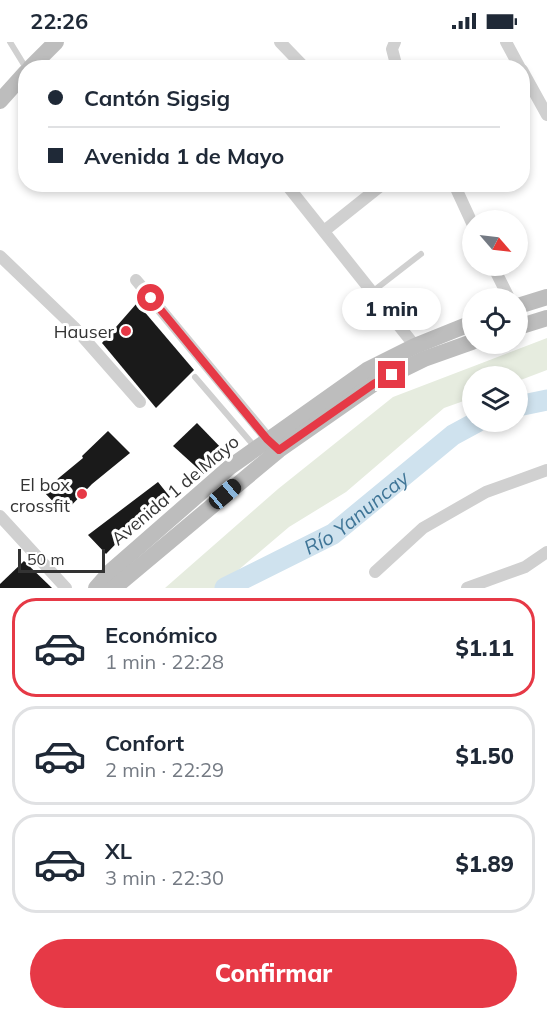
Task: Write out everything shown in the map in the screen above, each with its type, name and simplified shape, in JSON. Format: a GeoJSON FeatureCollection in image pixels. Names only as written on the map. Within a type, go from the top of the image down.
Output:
{"type":"FeatureCollection","features":[{"type":"Feature","properties":{"kind":"main road"},"geometry":{"type":"LineString","coordinates":[[37,60],[56,42]]}},
{"type":"Feature","properties":{"kind":"main road"},"geometry":{"type":"LineString","coordinates":[[0,101],[18,80]]}},
{"type":"Feature","properties":{"kind":"main road"},"geometry":{"type":"LineString","coordinates":[[528,303],[547,297]]}},
{"type":"Feature","properties":{"kind":"main road"},"geometry":{"type":"LineString","coordinates":[[528,324],[547,318]]}},
{"type":"Feature","properties":{"kind":"main road","name":"Avenida 1 de Mayo"},"geometry":{"type":"LineString","coordinates":[[96,588],[111,571],[267,446],[367,370],[415,346],[462,327]]}},
{"type":"Feature","properties":{"kind":"main road","name":"Avenida 1 de Mayo"},"geometry":{"type":"LineString","coordinates":[[114,588],[267,446],[375,383],[424,359],[462,346]]}},
{"type":"Feature","properties":{"kind":"street"},"geometry":{"type":"LineString","coordinates":[[280,42],[297,60]]}},
{"type":"Feature","properties":{"kind":"street"},"geometry":{"type":"LineString","coordinates":[[395,42],[395,60]]}},
{"type":"Feature","properties":{"kind":"street"},"geometry":{"type":"LineString","coordinates":[[506,42],[516,60]]}},
{"type":"Feature","properties":{"kind":"street"},"geometry":{"type":"LineString","coordinates":[[530,85],[547,115]]}},
{"type":"Feature","properties":{"kind":"street"},"geometry":{"type":"LineString","coordinates":[[292,192],[370,293],[415,346]]}},
{"type":"Feature","properties":{"kind":"street"},"geometry":{"type":"LineString","coordinates":[[324,231],[373,192]]}},
{"type":"Feature","properties":{"kind":"street"},"geometry":{"type":"LineString","coordinates":[[458,192],[466,210]]}},
{"type":"Feature","properties":{"kind":"street"},"geometry":{"type":"LineString","coordinates":[[0,256],[74,327],[140,402]]}},
{"type":"Feature","properties":{"kind":"street"},"geometry":{"type":"LineString","coordinates":[[136,280],[267,446]]}},
{"type":"Feature","properties":{"kind":"street"},"geometry":{"type":"LineString","coordinates":[[375,572],[423,528],[486,492],[547,470]]}},
{"type":"Feature","properties":{"kind":"street"},"geometry":{"type":"LineString","coordinates":[[0,516],[66,588]]}},
{"type":"Feature","properties":{"kind":"street"},"geometry":{"type":"LineString","coordinates":[[467,588],[525,567],[547,552]]}},
{"type":"Feature","properties":{"kind":"lane"},"geometry":{"type":"LineString","coordinates":[[10,42],[21,60]]}},
{"type":"Feature","properties":{"kind":"lane"},"geometry":{"type":"LineString","coordinates":[[370,293],[421,254]]}},
{"type":"Feature","properties":{"kind":"lane"},"geometry":{"type":"LineString","coordinates":[[195,377],[267,446]]}},
{"type":"Feature","properties":{"kind":"shaded area"},"geometry":{"type":"Polygon","coordinates":[[[547,338],[547,370],[528,377],[528,366],[474,366],[505,354],[528,354],[528,345],[547,338]]]}},
{"type":"Feature","properties":{"kind":"shaded area"},"geometry":{"type":"Polygon","coordinates":[[[462,371],[462,402],[444,408],[346,492],[289,527],[217,588],[165,588],[278,489],[393,397],[462,371]]]}},
{"type":"Feature","properties":{"kind":"building"},"geometry":{"type":"Polygon","coordinates":[[[137,303],[194,370],[156,408],[102,343],[137,303]]]}},
{"type":"Feature","properties":{"kind":"building"},"geometry":{"type":"Polygon","coordinates":[[[197,423],[227,454],[204,474],[173,446],[197,423]]]}},
{"type":"Feature","properties":{"kind":"building"},"geometry":{"type":"Polygon","coordinates":[[[108,431],[130,453],[92,484],[64,513],[43,491],[83,458],[82,456],[108,431]]]}},
{"type":"Feature","properties":{"kind":"building"},"geometry":{"type":"Polygon","coordinates":[[[158,482],[170,497],[135,524],[106,554],[88,535],[158,482]]]}},
{"type":"Feature","properties":{"kind":"building"},"geometry":{"type":"Polygon","coordinates":[[[24,561],[52,588],[0,588],[0,584],[24,561]]]}},
{"type":"Feature","properties":{"kind":"waterway","name":"Río Yanuncay"},"geometry":{"type":"LineString","coordinates":[[528,404],[547,400]]}},
{"type":"Feature","properties":{"kind":"waterway","name":"Río Yanuncay"},"geometry":{"type":"LineString","coordinates":[[225,588],[333,534],[453,435],[462,430]]}},
{"type":"Feature","properties":{"kind":"place","name":"Hauser"},"geometry":{"type":"Point","coordinates":[126,331]}},
{"type":"Feature","properties":{"kind":"place","name":"El box crossfit"},"geometry":{"type":"Point","coordinates":[82,494]}},
{"type":"Feature","properties":{"kind":"route"},"geometry":{"type":"LineString","coordinates":[[151,298],[267,439],[279,450],[375,383],[392,375]]}}]}
